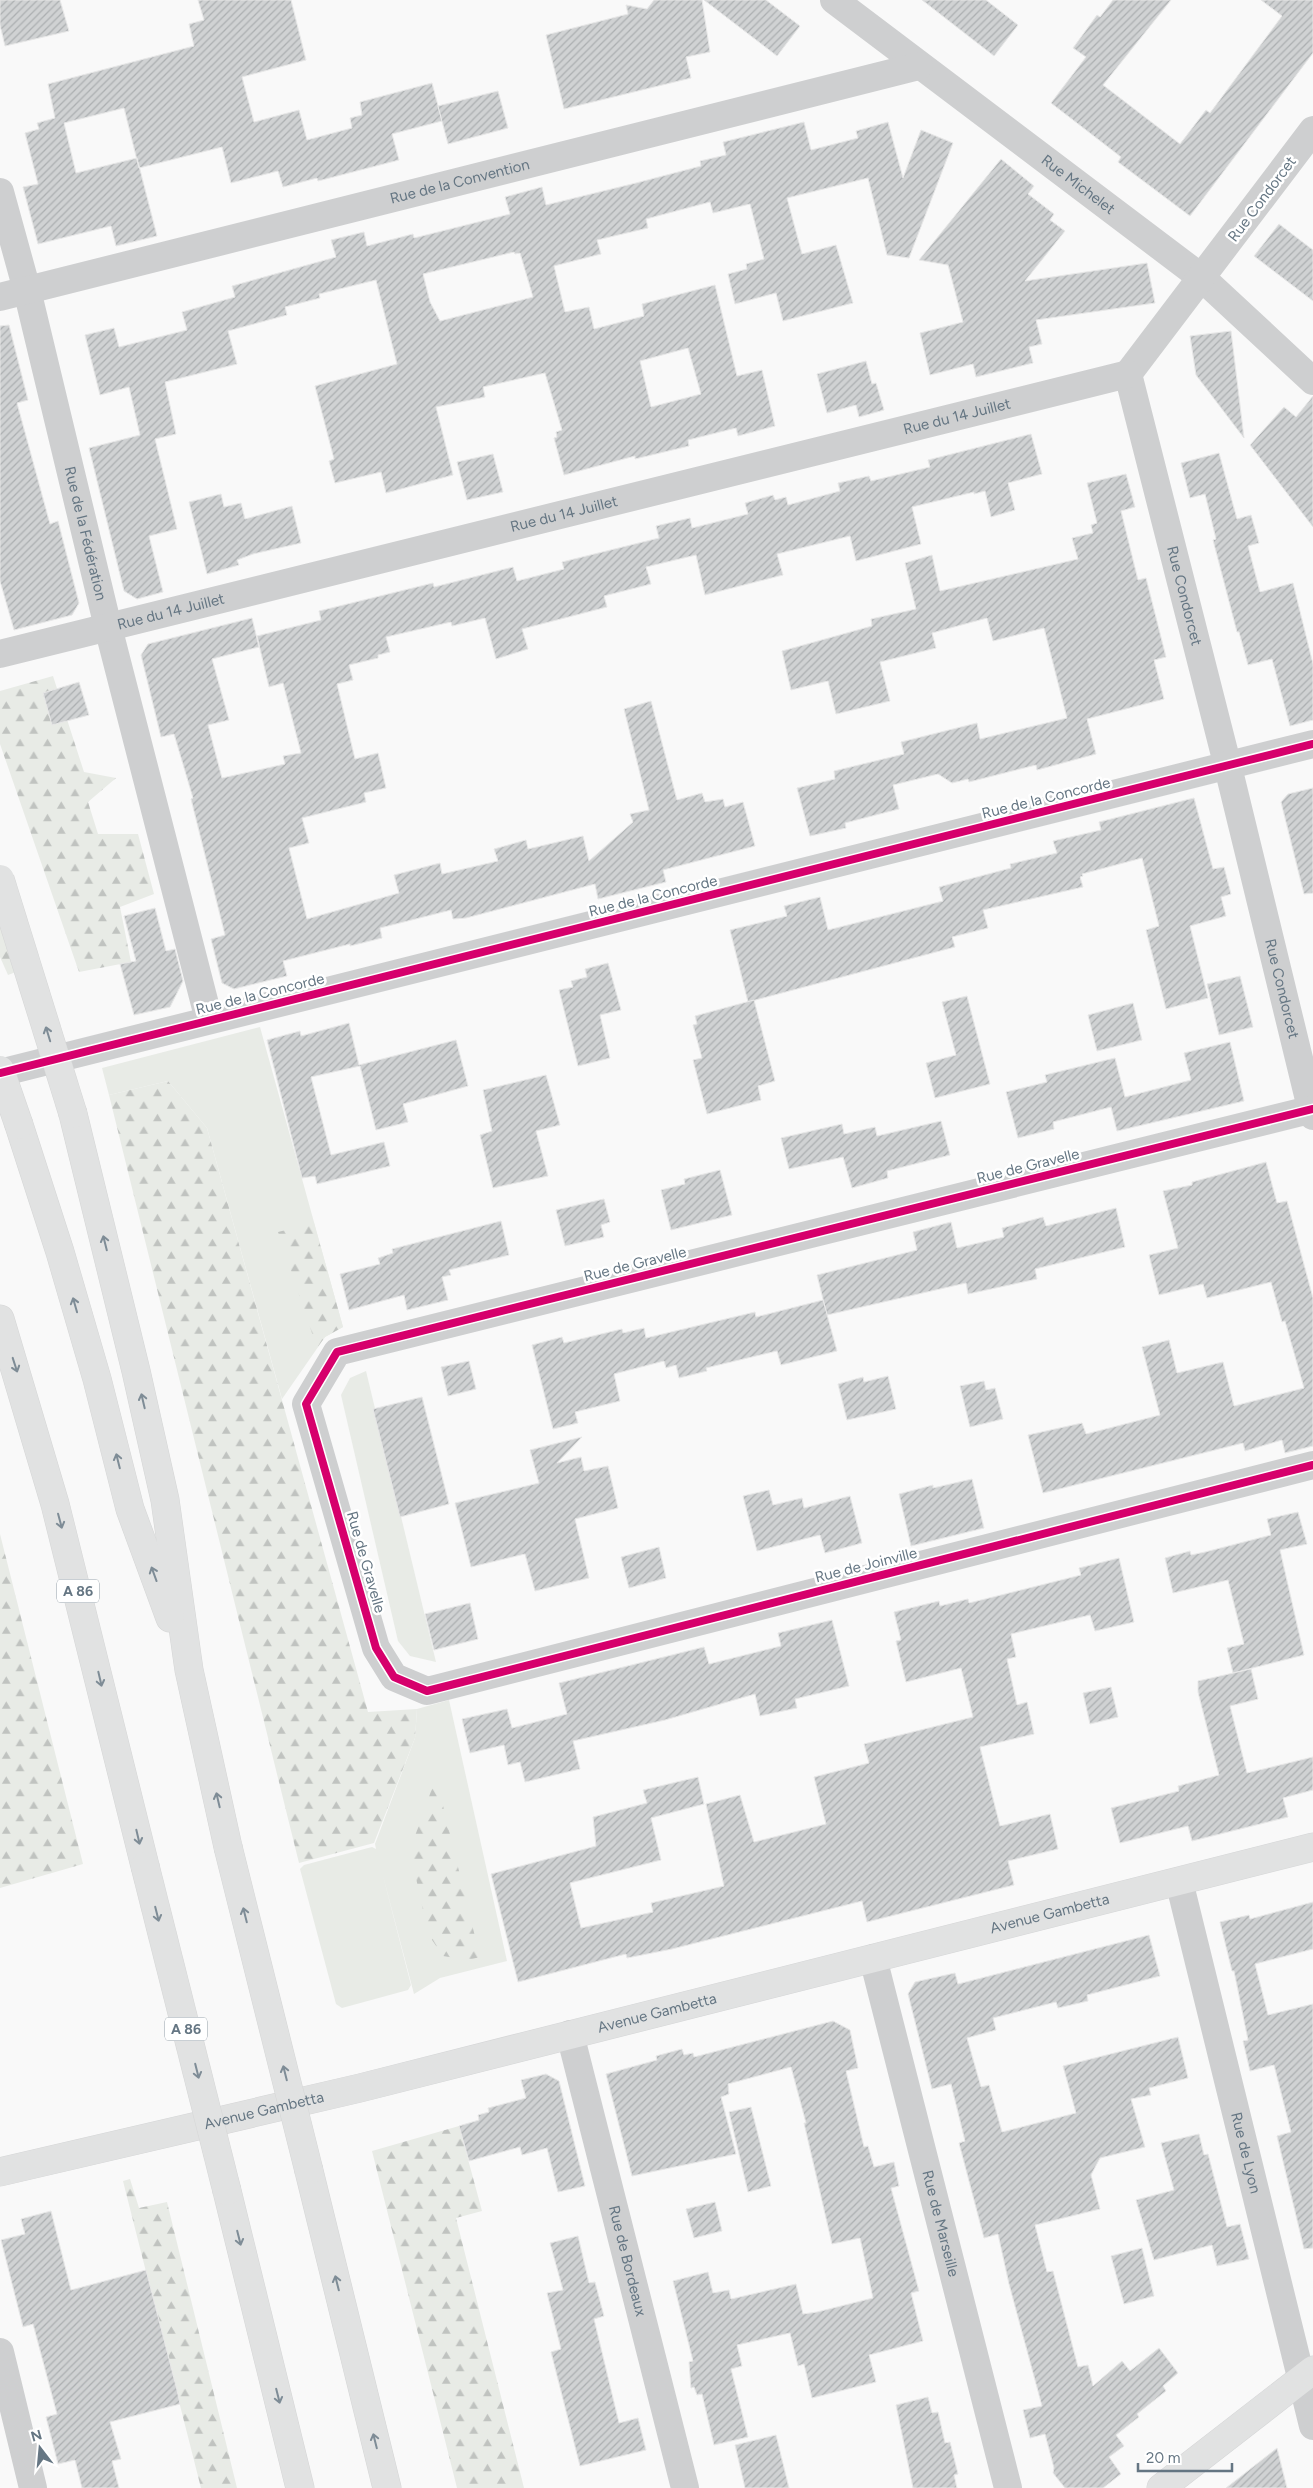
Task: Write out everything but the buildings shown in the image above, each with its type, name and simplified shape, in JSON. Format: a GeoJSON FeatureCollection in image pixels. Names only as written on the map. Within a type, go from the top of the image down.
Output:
{"type":"FeatureCollection","features":[{"type":"Feature","properties":{"kind":"main road"},"geometry":{"type":"LineString","coordinates":[[0,879],[73,1114],[132,1352],[165,1500],[189,1670],[228,1847],[387,2488]]}},
{"type":"Feature","properties":{"kind":"main road"},"geometry":{"type":"LineString","coordinates":[[0,1071],[60,1252],[97,1379],[130,1509],[189,1670]]}},
{"type":"Feature","properties":{"kind":"main road","name":"A 86"},"geometry":{"type":"LineString","coordinates":[[0,1319],[55,1504],[300,2488]]}},
{"type":"Feature","properties":{"kind":"main road","name":"Avenue Gambetta"},"geometry":{"type":"LineString","coordinates":[[0,2172],[360,2088],[1313,1847]]}},
{"type":"Feature","properties":{"kind":"main road"},"geometry":{"type":"LineString","coordinates":[[1161,2488],[1307,2375]]}},
{"type":"Feature","properties":{"kind":"street","name":"Rue Michelet"},"geometry":{"type":"LineString","coordinates":[[850,5],[919,66],[1202,278],[1313,381]]}},
{"type":"Feature","properties":{"kind":"street","name":"Rue de la Convention"},"geometry":{"type":"LineString","coordinates":[[0,297],[919,66]]}},
{"type":"Feature","properties":{"kind":"street","name":"Rue Condorcet"},"geometry":{"type":"LineString","coordinates":[[1312,1111],[1228,767],[1128,374],[1313,130]]}},
{"type":"Feature","properties":{"kind":"street","name":"Rue de la Fédération"},"geometry":{"type":"LineString","coordinates":[[0,192],[27,290],[108,627],[209,1020]]}},
{"type":"Feature","properties":{"kind":"street","name":"Rue du 14 Juillet"},"geometry":{"type":"LineString","coordinates":[[0,654],[1128,374]]}},
{"type":"Feature","properties":{"kind":"street","name":"Rue de la Concorde"},"geometry":{"type":"LineString","coordinates":[[0,1071],[1228,767],[1313,744]]}},
{"type":"Feature","properties":{"kind":"street","name":"Rue de Gravelle"},"geometry":{"type":"LineString","coordinates":[[427,1691],[394,1677],[376,1648],[306,1404],[337,1352],[1312,1111]]}},
{"type":"Feature","properties":{"kind":"street","name":"Rue de Joinville"},"geometry":{"type":"LineString","coordinates":[[427,1691],[1313,1465]]}},
{"type":"Feature","properties":{"kind":"street","name":"Rue de Lyon"},"geometry":{"type":"LineString","coordinates":[[1179,1881],[1307,2375],[1313,2426]]}},
{"type":"Feature","properties":{"kind":"street","name":"Rue de Marseille"},"geometry":{"type":"LineString","coordinates":[[873,1958],[1008,2488]]}},
{"type":"Feature","properties":{"kind":"street","name":"Rue de Bordeaux"},"geometry":{"type":"LineString","coordinates":[[570,2034],[685,2488]]}},
{"type":"Feature","properties":{"kind":"street"},"geometry":{"type":"LineString","coordinates":[[0,2352],[33,2488]]}},
{"type":"Feature","properties":{"kind":"green space"},"geometry":{"type":"Polygon","coordinates":[[[53,676],[84,772],[116,778],[88,802],[98,834],[138,834],[154,894],[120,907],[131,962],[79,972],[0,744],[0,691],[53,676]]]}},
{"type":"Feature","properties":{"kind":"green space"},"geometry":{"type":"Polygon","coordinates":[[[0,922],[16,972],[8,975],[0,957],[0,922]]]}},
{"type":"Feature","properties":{"kind":"green space"},"geometry":{"type":"Polygon","coordinates":[[[260,1027],[343,1327],[325,1337],[282,1399],[207,1128],[168,1081],[109,1095],[102,1068],[260,1027]]]}},
{"type":"Feature","properties":{"kind":"green space"},"geometry":{"type":"Polygon","coordinates":[[[168,1081],[207,1128],[368,1712],[417,1709],[415,1738],[374,1843],[299,1863],[109,1095],[168,1081]]]}},
{"type":"Feature","properties":{"kind":"green space"},"geometry":{"type":"Polygon","coordinates":[[[314,1223],[343,1327],[325,1337],[317,1348],[278,1232],[314,1223]]]}},
{"type":"Feature","properties":{"kind":"green space"},"geometry":{"type":"Polygon","coordinates":[[[366,1371],[436,1662],[410,1656],[398,1641],[341,1395],[350,1378],[366,1371]]]}},
{"type":"Feature","properties":{"kind":"green space"},"geometry":{"type":"Polygon","coordinates":[[[0,1534],[83,1864],[0,1888],[0,1534]]]}},
{"type":"Feature","properties":{"kind":"green space"},"geometry":{"type":"Polygon","coordinates":[[[449,1700],[507,1961],[440,1978],[414,1994],[382,1872],[411,1985],[408,1990],[342,2008],[336,2004],[300,1869],[304,1865],[372,1847],[376,1849],[375,1844],[415,1738],[417,1709],[449,1700]]]}},
{"type":"Feature","properties":{"kind":"green space"},"geometry":{"type":"Polygon","coordinates":[[[436,1777],[480,1957],[468,1960],[443,1956],[428,1934],[410,1850],[436,1777]]]}},
{"type":"Feature","properties":{"kind":"green space"},"geometry":{"type":"Polygon","coordinates":[[[459,2126],[482,2211],[456,2218],[524,2488],[457,2488],[372,2151],[459,2126]]]}},
{"type":"Feature","properties":{"kind":"green space"},"geometry":{"type":"Polygon","coordinates":[[[130,2179],[139,2208],[167,2202],[237,2488],[201,2488],[123,2181],[130,2179]]]}},
{"type":"Feature","properties":{"kind":"cycle path"},"geometry":{"type":"LineString","coordinates":[[0,1073],[1313,744]]}},
{"type":"Feature","properties":{"kind":"cycle path"},"geometry":{"type":"LineString","coordinates":[[1313,1109],[337,1352],[306,1404],[376,1648],[394,1677],[427,1691],[1313,1465]]}}]}
